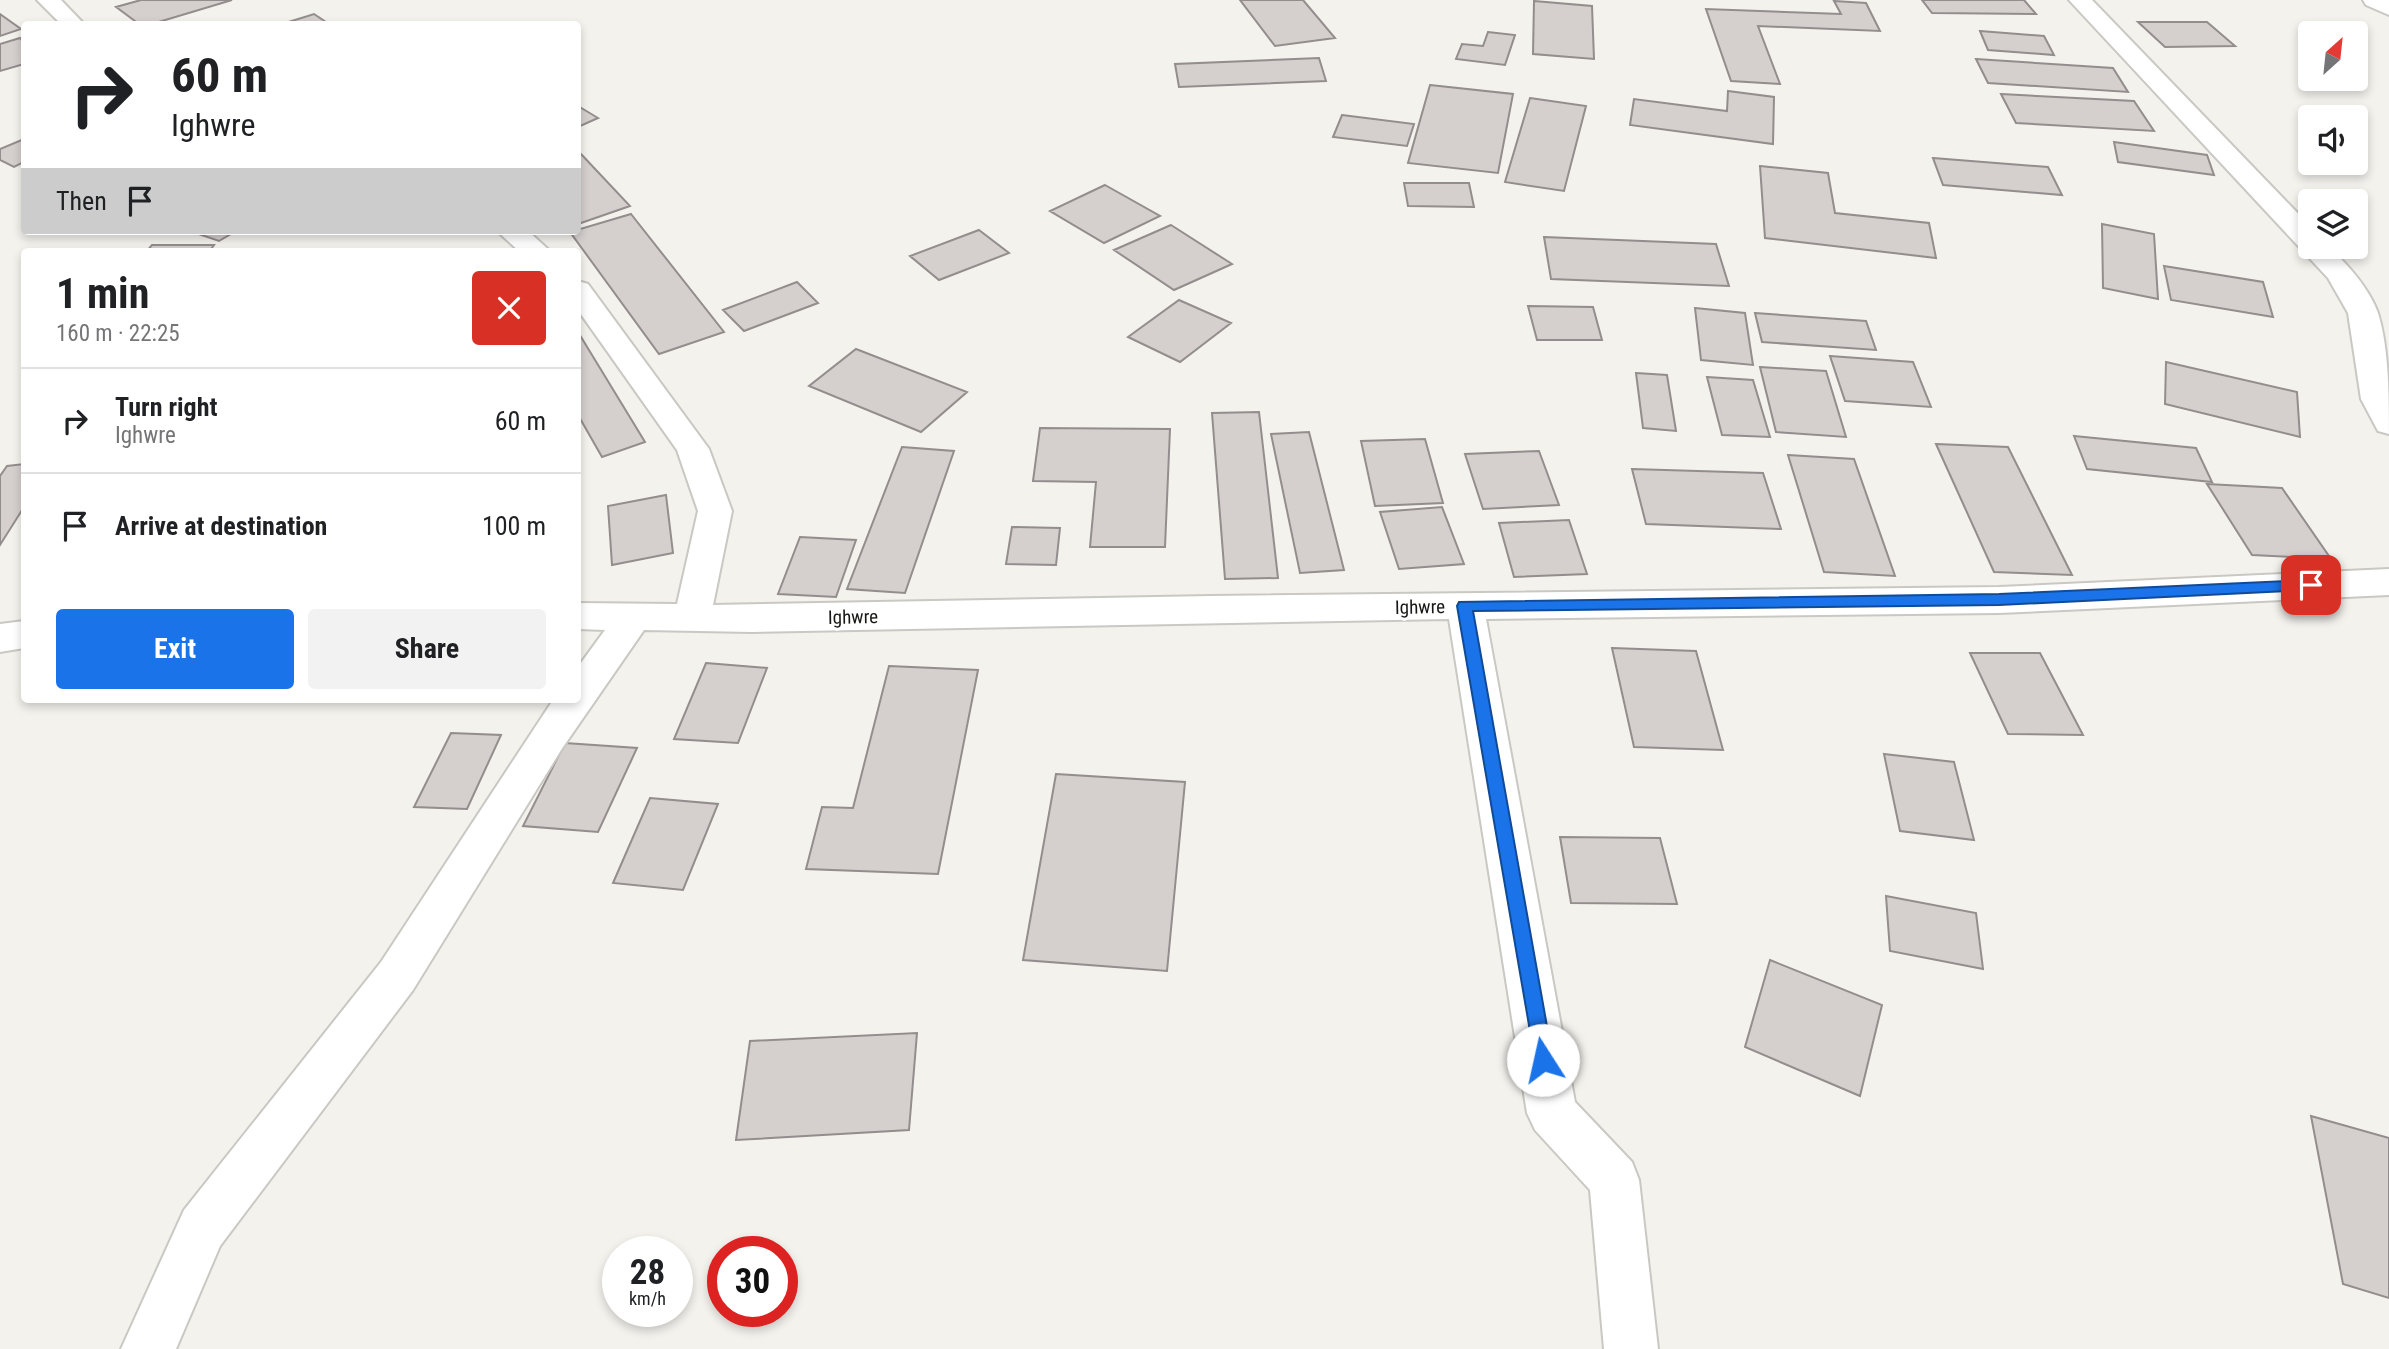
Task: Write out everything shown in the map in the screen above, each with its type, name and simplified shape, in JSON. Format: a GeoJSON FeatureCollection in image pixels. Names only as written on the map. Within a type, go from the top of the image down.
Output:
{"type":"FeatureCollection","features":[{"type":"Feature","properties":{"kind":"street"},"geometry":{"type":"LineString","coordinates":[[48,0],[70,21]]}},
{"type":"Feature","properties":{"kind":"street"},"geometry":{"type":"LineString","coordinates":[[2080,0],[2298,229]]}},
{"type":"Feature","properties":{"kind":"street"},"geometry":{"type":"LineString","coordinates":[[2374,0],[2389,8]]}},
{"type":"Feature","properties":{"kind":"street"},"geometry":{"type":"LineString","coordinates":[[516,235],[532,248]]}},
{"type":"Feature","properties":{"kind":"street"},"geometry":{"type":"LineString","coordinates":[[2326,259],[2340,274],[2363,313],[2377,399],[2389,424]]}},
{"type":"Feature","properties":{"kind":"street"},"geometry":{"type":"LineString","coordinates":[[581,294],[693,449],[715,511],[692,618]]}},
{"type":"Feature","properties":{"kind":"street","name":"Ighwre"},"geometry":{"type":"LineString","coordinates":[[581,615],[752,619],[1465,606],[1999,600],[2389,582]]}},
{"type":"Feature","properties":{"kind":"street"},"geometry":{"type":"LineString","coordinates":[[1465,606],[1552,1113],[1614,1180],[1631,1349]]}},
{"type":"Feature","properties":{"kind":"street"},"geometry":{"type":"LineString","coordinates":[[581,691],[634,617]]}},
{"type":"Feature","properties":{"kind":"street"},"geometry":{"type":"LineString","coordinates":[[148,1349],[202,1228],[397,976],[573,703]]}},
{"type":"Feature","properties":{"kind":"building"},"geometry":{"type":"Polygon","coordinates":[[[141,0],[232,0],[162,21],[135,21],[116,7],[141,0]]]}},
{"type":"Feature","properties":{"kind":"building"},"geometry":{"type":"Polygon","coordinates":[[[1240,0],[1303,0],[1335,38],[1275,46],[1240,0]]]}},
{"type":"Feature","properties":{"kind":"building"},"geometry":{"type":"Polygon","coordinates":[[[1922,0],[2024,0],[2036,14],[1932,13],[1922,0]]]}},
{"type":"Feature","properties":{"kind":"building"},"geometry":{"type":"Polygon","coordinates":[[[1534,1],[1592,6],[1594,59],[1533,54],[1534,1]]]}},
{"type":"Feature","properties":{"kind":"building"},"geometry":{"type":"Polygon","coordinates":[[[1834,1],[1866,3],[1880,31],[1758,26],[1780,84],[1731,81],[1706,9],[1841,14],[1834,1]]]}},
{"type":"Feature","properties":{"kind":"building"},"geometry":{"type":"Polygon","coordinates":[[[0,14],[21,29],[0,36],[0,14]]]}},
{"type":"Feature","properties":{"kind":"building"},"geometry":{"type":"Polygon","coordinates":[[[314,14],[324,21],[292,21],[314,14]]]}},
{"type":"Feature","properties":{"kind":"building"},"geometry":{"type":"Polygon","coordinates":[[[2138,22],[2207,22],[2235,46],[2165,47],[2138,22]]]}},
{"type":"Feature","properties":{"kind":"building"},"geometry":{"type":"Polygon","coordinates":[[[1980,31],[2044,36],[2054,55],[1988,50],[1980,31]]]}},
{"type":"Feature","properties":{"kind":"building"},"geometry":{"type":"Polygon","coordinates":[[[1488,32],[1515,35],[1505,65],[1456,59],[1462,44],[1483,46],[1488,32]]]}},
{"type":"Feature","properties":{"kind":"building"},"geometry":{"type":"Polygon","coordinates":[[[20,38],[21,65],[0,71],[0,44],[20,38]]]}},
{"type":"Feature","properties":{"kind":"building"},"geometry":{"type":"Polygon","coordinates":[[[1319,58],[1326,81],[1179,87],[1175,64],[1319,58]]]}},
{"type":"Feature","properties":{"kind":"building"},"geometry":{"type":"Polygon","coordinates":[[[1976,59],[2113,68],[2128,92],[1988,83],[1976,59]]]}},
{"type":"Feature","properties":{"kind":"building"},"geometry":{"type":"Polygon","coordinates":[[[1430,85],[1513,94],[1498,173],[1408,163],[1430,85]]]}},
{"type":"Feature","properties":{"kind":"building"},"geometry":{"type":"Polygon","coordinates":[[[1728,91],[1774,97],[1773,144],[1630,125],[1634,99],[1727,111],[1728,91]]]}},
{"type":"Feature","properties":{"kind":"building"},"geometry":{"type":"Polygon","coordinates":[[[2001,94],[2134,101],[2154,131],[2016,123],[2001,94]]]}},
{"type":"Feature","properties":{"kind":"building"},"geometry":{"type":"Polygon","coordinates":[[[1530,98],[1586,106],[1564,191],[1505,182],[1530,98]]]}},
{"type":"Feature","properties":{"kind":"building"},"geometry":{"type":"Polygon","coordinates":[[[581,108],[598,118],[581,126],[581,108]]]}},
{"type":"Feature","properties":{"kind":"building"},"geometry":{"type":"Polygon","coordinates":[[[1342,115],[1414,124],[1407,146],[1333,137],[1342,115]]]}},
{"type":"Feature","properties":{"kind":"building"},"geometry":{"type":"Polygon","coordinates":[[[21,140],[21,164],[14,167],[0,160],[0,149],[21,140]]]}},
{"type":"Feature","properties":{"kind":"building"},"geometry":{"type":"Polygon","coordinates":[[[2114,142],[2207,155],[2214,175],[2118,162],[2114,142]]]}},
{"type":"Feature","properties":{"kind":"building"},"geometry":{"type":"Polygon","coordinates":[[[581,154],[630,206],[581,223],[581,154]]]}},
{"type":"Feature","properties":{"kind":"building"},"geometry":{"type":"Polygon","coordinates":[[[1933,158],[2048,167],[2062,195],[1943,185],[1933,158]]]}},
{"type":"Feature","properties":{"kind":"building"},"geometry":{"type":"Polygon","coordinates":[[[1760,166],[1828,173],[1835,213],[1929,223],[1936,258],[1765,238],[1760,166]]]}},
{"type":"Feature","properties":{"kind":"building"},"geometry":{"type":"Polygon","coordinates":[[[1404,183],[1469,183],[1474,207],[1408,206],[1404,183]]]}},
{"type":"Feature","properties":{"kind":"building"},"geometry":{"type":"Polygon","coordinates":[[[1105,185],[1160,216],[1104,243],[1050,211],[1105,185]]]}},
{"type":"Feature","properties":{"kind":"building"},"geometry":{"type":"Polygon","coordinates":[[[631,214],[724,332],[659,354],[572,235],[581,235],[581,229],[631,214]]]}},
{"type":"Feature","properties":{"kind":"building"},"geometry":{"type":"Polygon","coordinates":[[[2102,224],[2154,234],[2158,299],[2103,288],[2102,224]]]}},
{"type":"Feature","properties":{"kind":"building"},"geometry":{"type":"Polygon","coordinates":[[[1171,225],[1232,264],[1174,290],[1114,250],[1171,225]]]}},
{"type":"Feature","properties":{"kind":"building"},"geometry":{"type":"Polygon","coordinates":[[[979,230],[1009,253],[939,280],[910,256],[979,230]]]}},
{"type":"Feature","properties":{"kind":"building"},"geometry":{"type":"Polygon","coordinates":[[[202,235],[229,235],[219,241],[202,235]]]}},
{"type":"Feature","properties":{"kind":"building"},"geometry":{"type":"Polygon","coordinates":[[[1544,237],[1716,244],[1729,286],[1551,279],[1544,237]]]}},
{"type":"Feature","properties":{"kind":"building"},"geometry":{"type":"Polygon","coordinates":[[[152,245],[214,245],[212,248],[149,248],[152,245]]]}},
{"type":"Feature","properties":{"kind":"building"},"geometry":{"type":"Polygon","coordinates":[[[2164,266],[2263,282],[2273,317],[2171,300],[2164,266]]]}},
{"type":"Feature","properties":{"kind":"building"},"geometry":{"type":"Polygon","coordinates":[[[797,282],[818,303],[744,331],[723,310],[797,282]]]}},
{"type":"Feature","properties":{"kind":"building"},"geometry":{"type":"Polygon","coordinates":[[[1179,300],[1231,323],[1180,362],[1128,337],[1179,300]]]}},
{"type":"Feature","properties":{"kind":"building"},"geometry":{"type":"Polygon","coordinates":[[[1528,306],[1593,307],[1602,340],[1537,340],[1528,306]]]}},
{"type":"Feature","properties":{"kind":"building"},"geometry":{"type":"Polygon","coordinates":[[[1695,308],[1745,313],[1753,365],[1701,360],[1695,308]]]}},
{"type":"Feature","properties":{"kind":"building"},"geometry":{"type":"Polygon","coordinates":[[[1755,313],[1866,321],[1876,350],[1762,342],[1755,313]]]}},
{"type":"Feature","properties":{"kind":"building"},"geometry":{"type":"Polygon","coordinates":[[[581,337],[645,442],[602,457],[581,420],[581,337]]]}},
{"type":"Feature","properties":{"kind":"building"},"geometry":{"type":"Polygon","coordinates":[[[856,349],[967,392],[921,432],[809,386],[856,349]]]}},
{"type":"Feature","properties":{"kind":"building"},"geometry":{"type":"Polygon","coordinates":[[[1830,356],[1913,362],[1931,407],[1845,401],[1830,356]]]}},
{"type":"Feature","properties":{"kind":"building"},"geometry":{"type":"Polygon","coordinates":[[[2166,362],[2297,392],[2300,437],[2165,404],[2166,362]]]}},
{"type":"Feature","properties":{"kind":"building"},"geometry":{"type":"Polygon","coordinates":[[[1760,367],[1826,371],[1846,437],[1776,432],[1760,367]]]}},
{"type":"Feature","properties":{"kind":"building"},"geometry":{"type":"Polygon","coordinates":[[[1636,373],[1667,375],[1676,431],[1643,428],[1636,373]]]}},
{"type":"Feature","properties":{"kind":"building"},"geometry":{"type":"Polygon","coordinates":[[[1707,377],[1753,380],[1770,437],[1722,435],[1707,377]]]}},
{"type":"Feature","properties":{"kind":"building"},"geometry":{"type":"Polygon","coordinates":[[[1259,412],[1278,578],[1225,579],[1212,413],[1259,412]]]}},
{"type":"Feature","properties":{"kind":"building"},"geometry":{"type":"Polygon","coordinates":[[[1040,428],[1170,429],[1165,547],[1090,547],[1096,482],[1033,481],[1040,428]]]}},
{"type":"Feature","properties":{"kind":"building"},"geometry":{"type":"Polygon","coordinates":[[[1309,432],[1344,570],[1300,573],[1271,434],[1309,432]]]}},
{"type":"Feature","properties":{"kind":"building"},"geometry":{"type":"Polygon","coordinates":[[[2074,436],[2196,448],[2212,482],[2087,469],[2074,436]]]}},
{"type":"Feature","properties":{"kind":"building"},"geometry":{"type":"Polygon","coordinates":[[[1425,439],[1443,503],[1375,506],[1361,441],[1425,439]]]}},
{"type":"Feature","properties":{"kind":"building"},"geometry":{"type":"Polygon","coordinates":[[[1936,444],[2008,447],[2072,575],[1994,572],[1936,444]]]}},
{"type":"Feature","properties":{"kind":"building"},"geometry":{"type":"Polygon","coordinates":[[[902,447],[954,451],[905,593],[847,589],[902,447]]]}},
{"type":"Feature","properties":{"kind":"building"},"geometry":{"type":"Polygon","coordinates":[[[1539,451],[1559,505],[1483,509],[1465,454],[1539,451]]]}},
{"type":"Feature","properties":{"kind":"building"},"geometry":{"type":"Polygon","coordinates":[[[1788,455],[1854,459],[1895,576],[1824,572],[1788,455]]]}},
{"type":"Feature","properties":{"kind":"building"},"geometry":{"type":"Polygon","coordinates":[[[21,464],[21,512],[0,545],[0,476],[7,466],[21,464]]]}},
{"type":"Feature","properties":{"kind":"building"},"geometry":{"type":"Polygon","coordinates":[[[1632,469],[1763,473],[1781,529],[1646,524],[1632,469]]]}},
{"type":"Feature","properties":{"kind":"building"},"geometry":{"type":"Polygon","coordinates":[[[2207,484],[2282,488],[2331,559],[2252,555],[2207,484]]]}},
{"type":"Feature","properties":{"kind":"building"},"geometry":{"type":"Polygon","coordinates":[[[666,495],[673,553],[612,565],[608,506],[666,495]]]}},
{"type":"Feature","properties":{"kind":"building"},"geometry":{"type":"Polygon","coordinates":[[[1442,507],[1464,564],[1399,569],[1380,512],[1442,507]]]}},
{"type":"Feature","properties":{"kind":"building"},"geometry":{"type":"Polygon","coordinates":[[[1569,520],[1587,574],[1514,577],[1499,523],[1569,520]]]}},
{"type":"Feature","properties":{"kind":"building"},"geometry":{"type":"Polygon","coordinates":[[[1012,527],[1060,528],[1056,565],[1006,564],[1012,527]]]}},
{"type":"Feature","properties":{"kind":"building"},"geometry":{"type":"Polygon","coordinates":[[[800,537],[856,540],[836,597],[778,594],[800,537]]]}},
{"type":"Feature","properties":{"kind":"building"},"geometry":{"type":"Polygon","coordinates":[[[1612,648],[1696,651],[1723,750],[1634,747],[1612,648]]]}},
{"type":"Feature","properties":{"kind":"building"},"geometry":{"type":"Polygon","coordinates":[[[1970,653],[2040,653],[2083,735],[2008,734],[1970,653]]]}},
{"type":"Feature","properties":{"kind":"building"},"geometry":{"type":"Polygon","coordinates":[[[706,663],[767,668],[738,743],[674,739],[706,663]]]}},
{"type":"Feature","properties":{"kind":"building"},"geometry":{"type":"Polygon","coordinates":[[[889,666],[978,670],[938,874],[806,869],[822,807],[853,808],[889,666]]]}},
{"type":"Feature","properties":{"kind":"building"},"geometry":{"type":"Polygon","coordinates":[[[451,733],[501,735],[467,809],[414,807],[451,733]]]}},
{"type":"Feature","properties":{"kind":"building"},"geometry":{"type":"Polygon","coordinates":[[[565,743],[637,748],[598,832],[523,826],[565,743]]]}},
{"type":"Feature","properties":{"kind":"building"},"geometry":{"type":"Polygon","coordinates":[[[1884,754],[1954,762],[1974,840],[1900,831],[1884,754]]]}},
{"type":"Feature","properties":{"kind":"building"},"geometry":{"type":"Polygon","coordinates":[[[1056,774],[1185,782],[1167,971],[1023,960],[1056,774]]]}},
{"type":"Feature","properties":{"kind":"building"},"geometry":{"type":"Polygon","coordinates":[[[650,798],[718,804],[683,890],[613,883],[650,798]]]}},
{"type":"Feature","properties":{"kind":"building"},"geometry":{"type":"Polygon","coordinates":[[[1560,837],[1660,838],[1677,904],[1571,903],[1560,837]]]}},
{"type":"Feature","properties":{"kind":"building"},"geometry":{"type":"Polygon","coordinates":[[[1886,896],[1976,913],[1983,969],[1890,951],[1886,896]]]}},
{"type":"Feature","properties":{"kind":"building"},"geometry":{"type":"Polygon","coordinates":[[[1770,960],[1882,1005],[1860,1096],[1745,1047],[1770,960]]]}},
{"type":"Feature","properties":{"kind":"building"},"geometry":{"type":"Polygon","coordinates":[[[917,1033],[909,1130],[736,1140],[750,1041],[917,1033]]]}},
{"type":"Feature","properties":{"kind":"building"},"geometry":{"type":"Polygon","coordinates":[[[2311,1116],[2389,1138],[2389,1298],[2343,1284],[2311,1116]]]}},
{"type":"Feature","properties":{"kind":"route"},"geometry":{"type":"LineString","coordinates":[[1543,1060],[1465,606],[1999,600],[2311,585]]}}]}
